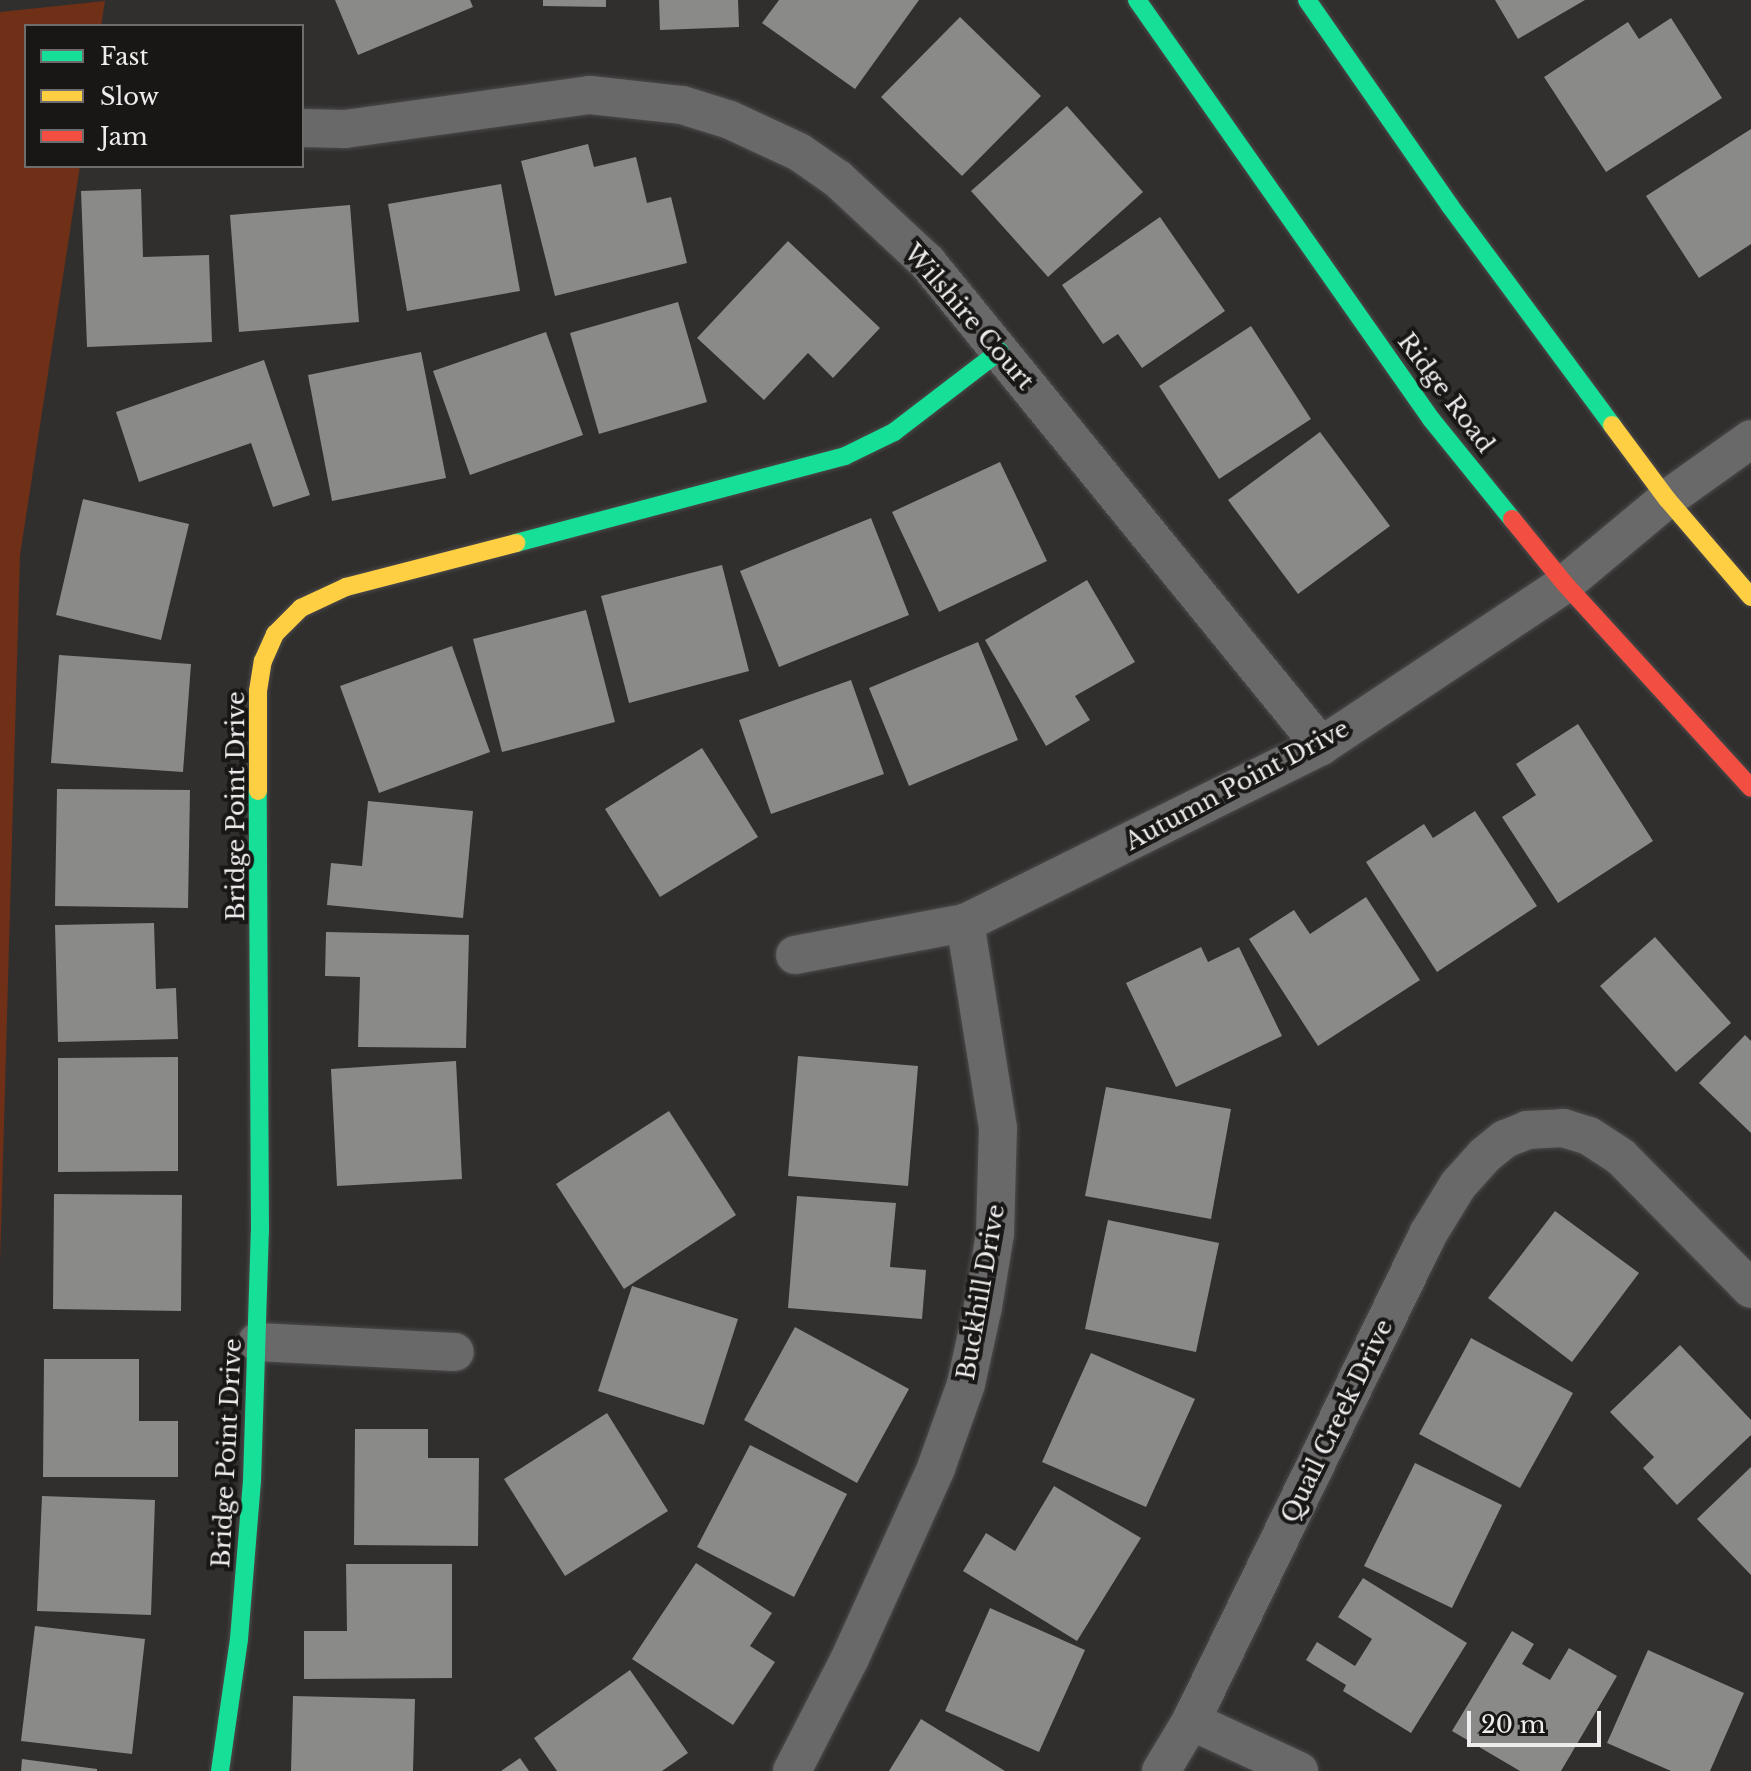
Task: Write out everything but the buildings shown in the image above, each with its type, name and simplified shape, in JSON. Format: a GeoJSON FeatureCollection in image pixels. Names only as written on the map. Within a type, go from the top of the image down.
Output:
{"type":"FeatureCollection","features":[{"type":"Feature","properties":{"kind":"street","name":"Ridge Road"},"geometry":{"type":"LineString","coordinates":[[1137,0],[1431,419],[1565,584],[1751,788]]}},
{"type":"Feature","properties":{"kind":"street"},"geometry":{"type":"LineString","coordinates":[[1307,0],[1450,206],[1667,499],[1751,597]]}},
{"type":"Feature","properties":{"kind":"street","name":"Wilshire Court"},"geometry":{"type":"LineString","coordinates":[[304,128],[345,129],[590,95],[682,105],[730,120],[799,152],[838,179],[927,262],[1321,746]]}},
{"type":"Feature","properties":{"kind":"street","name":"Bridge Point Drive"},"geometry":{"type":"LineString","coordinates":[[220,1771],[239,1639],[252,1481],[257,1342],[258,691],[263,661],[275,634],[301,608],[346,587],[799,471],[845,456],[894,432],[1000,351]]}},
{"type":"Feature","properties":{"kind":"street","name":"Autumn Point Drive"},"geometry":{"type":"LineString","coordinates":[[795,955],[965,923],[1321,746],[1565,584],[1667,499],[1751,439]]}},
{"type":"Feature","properties":{"kind":"street","name":"Buckhill Drive"},"geometry":{"type":"LineString","coordinates":[[792,1771],[850,1658],[936,1468],[966,1384],[983,1307],[995,1234],[998,1128],[965,923]]}},
{"type":"Feature","properties":{"kind":"street","name":"Quail Creek Drive"},"geometry":{"type":"LineString","coordinates":[[1161,1771],[1191,1721],[1428,1234],[1458,1185],[1505,1139],[1527,1130],[1563,1128],[1589,1136],[1621,1157],[1751,1289]]}},
{"type":"Feature","properties":{"kind":"street"},"geometry":{"type":"LineString","coordinates":[[257,1342],[455,1352]]}},
{"type":"Feature","properties":{"kind":"street"},"geometry":{"type":"LineString","coordinates":[[1191,1721],[1299,1771]]}},
{"type":"Feature","properties":{"kind":"shaded area"},"geometry":{"type":"Polygon","coordinates":[[[105,1],[101,24],[24,24],[24,168],[80,168],[20,555],[0,1265],[0,12],[105,1]]]}},
{"type":"Feature","properties":{"kind":"traffic: fast"},"geometry":{"type":"LineString","coordinates":[[1137,0],[1431,419],[1512,519]]}},
{"type":"Feature","properties":{"kind":"traffic: fast"},"geometry":{"type":"LineString","coordinates":[[1307,0],[1450,206],[1612,425]]}},
{"type":"Feature","properties":{"kind":"traffic: fast"},"geometry":{"type":"LineString","coordinates":[[516,543],[845,456],[894,432],[1000,351]]}},
{"type":"Feature","properties":{"kind":"traffic: fast"},"geometry":{"type":"LineString","coordinates":[[220,1771],[239,1639],[252,1481],[260,1232],[258,791]]}},
{"type":"Feature","properties":{"kind":"traffic: slow"},"geometry":{"type":"LineString","coordinates":[[1612,425],[1667,499],[1751,597]]}},
{"type":"Feature","properties":{"kind":"traffic: slow"},"geometry":{"type":"LineString","coordinates":[[258,791],[258,691],[263,661],[275,634],[301,608],[346,587],[516,543]]}},
{"type":"Feature","properties":{"kind":"traffic: jam"},"geometry":{"type":"LineString","coordinates":[[1512,519],[1565,584],[1751,788]]}}]}
